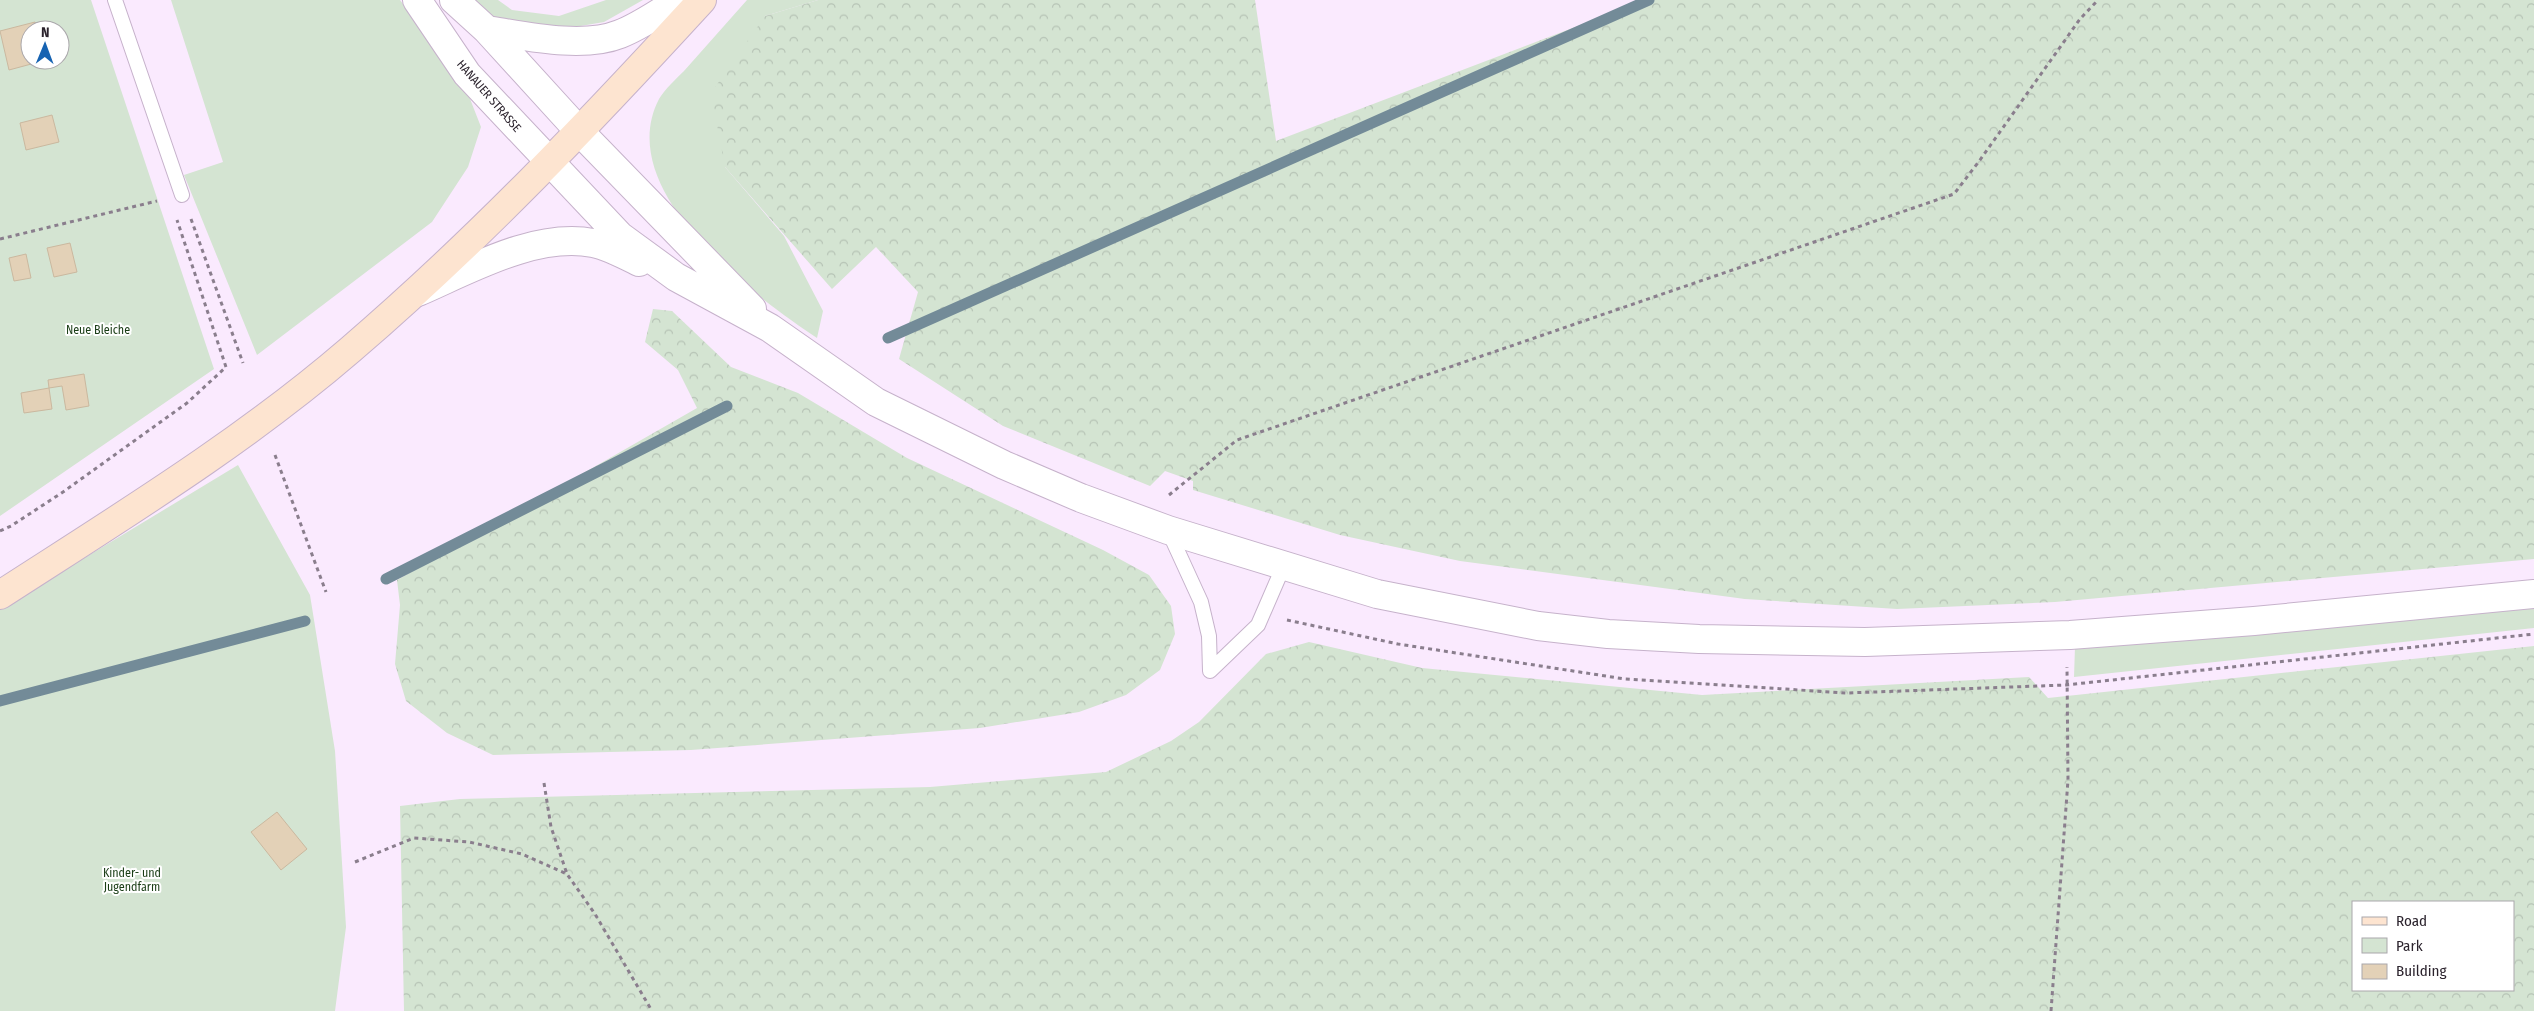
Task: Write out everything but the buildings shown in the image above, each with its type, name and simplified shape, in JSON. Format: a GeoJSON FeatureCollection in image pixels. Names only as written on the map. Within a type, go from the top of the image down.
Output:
{"type":"FeatureCollection","features":[{"type":"Feature","properties":{"kind":"main road"},"geometry":{"type":"LineString","coordinates":[[0,595],[231,442],[348,351],[412,295],[550,163],[702,0]]}},
{"type":"Feature","properties":{"kind":"street","name":"HANAUER STRASSE"},"geometry":{"type":"LineString","coordinates":[[417,0],[468,74],[550,163],[620,236],[676,277]]}},
{"type":"Feature","properties":{"kind":"street"},"geometry":{"type":"LineString","coordinates":[[454,0],[486,30],[580,132],[770,328]]}},
{"type":"Feature","properties":{"kind":"street"},"geometry":{"type":"LineString","coordinates":[[486,30],[555,41],[585,40],[619,35],[680,0]]}},
{"type":"Feature","properties":{"kind":"street"},"geometry":{"type":"LineString","coordinates":[[412,295],[507,253],[536,245],[567,242],[593,243],[676,277],[770,328],[876,402],[929,430],[1012,469],[1168,530],[1377,594],[1538,626],[1617,634],[1777,641],[1950,640],[2070,635],[2254,621],[2534,594]]}},
{"type":"Feature","properties":{"kind":"lane"},"geometry":{"type":"LineString","coordinates":[[115,0],[176,197]]}},
{"type":"Feature","properties":{"kind":"lane"},"geometry":{"type":"LineString","coordinates":[[1168,530],[1201,602],[1209,636],[1210,671],[1258,625],[1284,565]]}},
{"type":"Feature","properties":{"kind":"path"},"geometry":{"type":"LineString","coordinates":[[1140,520],[1237,440],[1954,194],[2080,19],[2098,0]]}},
{"type":"Feature","properties":{"kind":"path"},"geometry":{"type":"LineString","coordinates":[[0,239],[176,197]]}},
{"type":"Feature","properties":{"kind":"path"},"geometry":{"type":"LineString","coordinates":[[176,197],[243,363]]}},
{"type":"Feature","properties":{"kind":"path"},"geometry":{"type":"LineString","coordinates":[[0,531],[11,526],[63,492],[187,403],[226,367],[176,197]]}},
{"type":"Feature","properties":{"kind":"path"},"geometry":{"type":"LineString","coordinates":[[275,455],[326,592]]}},
{"type":"Feature","properties":{"kind":"path"},"geometry":{"type":"LineString","coordinates":[[2051,1011],[2068,780],[2066,685]]}},
{"type":"Feature","properties":{"kind":"path"},"geometry":{"type":"LineString","coordinates":[[544,783],[551,827],[567,874],[595,914],[652,1011]]}},
{"type":"Feature","properties":{"kind":"path"},"geometry":{"type":"LineString","coordinates":[[355,862],[414,838],[469,842],[513,852],[567,874]]}},
{"type":"Feature","properties":{"kind":"green space","name":"Neue Bleiche"},"geometry":{"type":"Polygon","coordinates":[[[0,0],[91,0],[214,369],[0,516],[0,0]]]}},
{"type":"Feature","properties":{"kind":"green space"},"geometry":{"type":"Polygon","coordinates":[[[171,0],[400,0],[465,86],[481,127],[468,167],[432,222],[257,355],[184,175],[223,162],[171,0]]]}},
{"type":"Feature","properties":{"kind":"green space"},"geometry":{"type":"Polygon","coordinates":[[[471,0],[498,0],[512,10],[559,16],[606,0],[643,0],[604,22],[563,29],[500,21],[471,0]]]}},
{"type":"Feature","properties":{"kind":"green space"},"geometry":{"type":"Polygon","coordinates":[[[747,0],[818,0],[765,16],[725,167],[784,236],[823,311],[817,338],[758,295],[696,237],[671,203],[655,169],[650,134],[659,99],[747,0]]]}},
{"type":"Feature","properties":{"kind":"green space"},"geometry":{"type":"Polygon","coordinates":[[[818,0],[1255,0],[1276,141],[1646,0],[2534,0],[2534,559],[2055,602],[1897,609],[1745,599],[1460,561],[1340,535],[1193,490],[1193,481],[1165,471],[1150,486],[1003,426],[899,359],[918,292],[876,247],[832,289],[725,167],[711,93],[765,16],[818,0]]]}},
{"type":"Feature","properties":{"kind":"green space"},"geometry":{"type":"Polygon","coordinates":[[[653,309],[672,311],[731,367],[798,393],[907,458],[1103,550],[1149,575],[1171,606],[1175,634],[1160,670],[1126,695],[1079,712],[980,728],[691,750],[493,755],[447,733],[406,701],[395,664],[400,605],[397,580],[697,408],[678,370],[645,342],[653,309]]]}},
{"type":"Feature","properties":{"kind":"green space","name":"Kinder- und Jugendfarm"},"geometry":{"type":"Polygon","coordinates":[[[238,465],[310,595],[335,751],[346,927],[335,1011],[0,1011],[0,609],[238,465]]]}},
{"type":"Feature","properties":{"kind":"green space"},"geometry":{"type":"Polygon","coordinates":[[[2534,608],[2534,628],[2074,677],[2075,647],[2534,608]]]}},
{"type":"Feature","properties":{"kind":"green space"},"geometry":{"type":"Polygon","coordinates":[[[1309,642],[1422,668],[1702,695],[2029,677],[2048,698],[2534,646],[2534,1011],[404,1011],[400,806],[460,799],[930,787],[1106,772],[1171,741],[1199,722],[1266,654],[1309,642]]]}},
{"type":"Feature","properties":{"kind":"waterway"},"geometry":{"type":"LineString","coordinates":[[888,338],[1649,0]]}},
{"type":"Feature","properties":{"kind":"waterway"},"geometry":{"type":"LineString","coordinates":[[386,579],[727,406]]}},
{"type":"Feature","properties":{"kind":"waterway"},"geometry":{"type":"LineString","coordinates":[[0,701],[305,621]]}}]}
